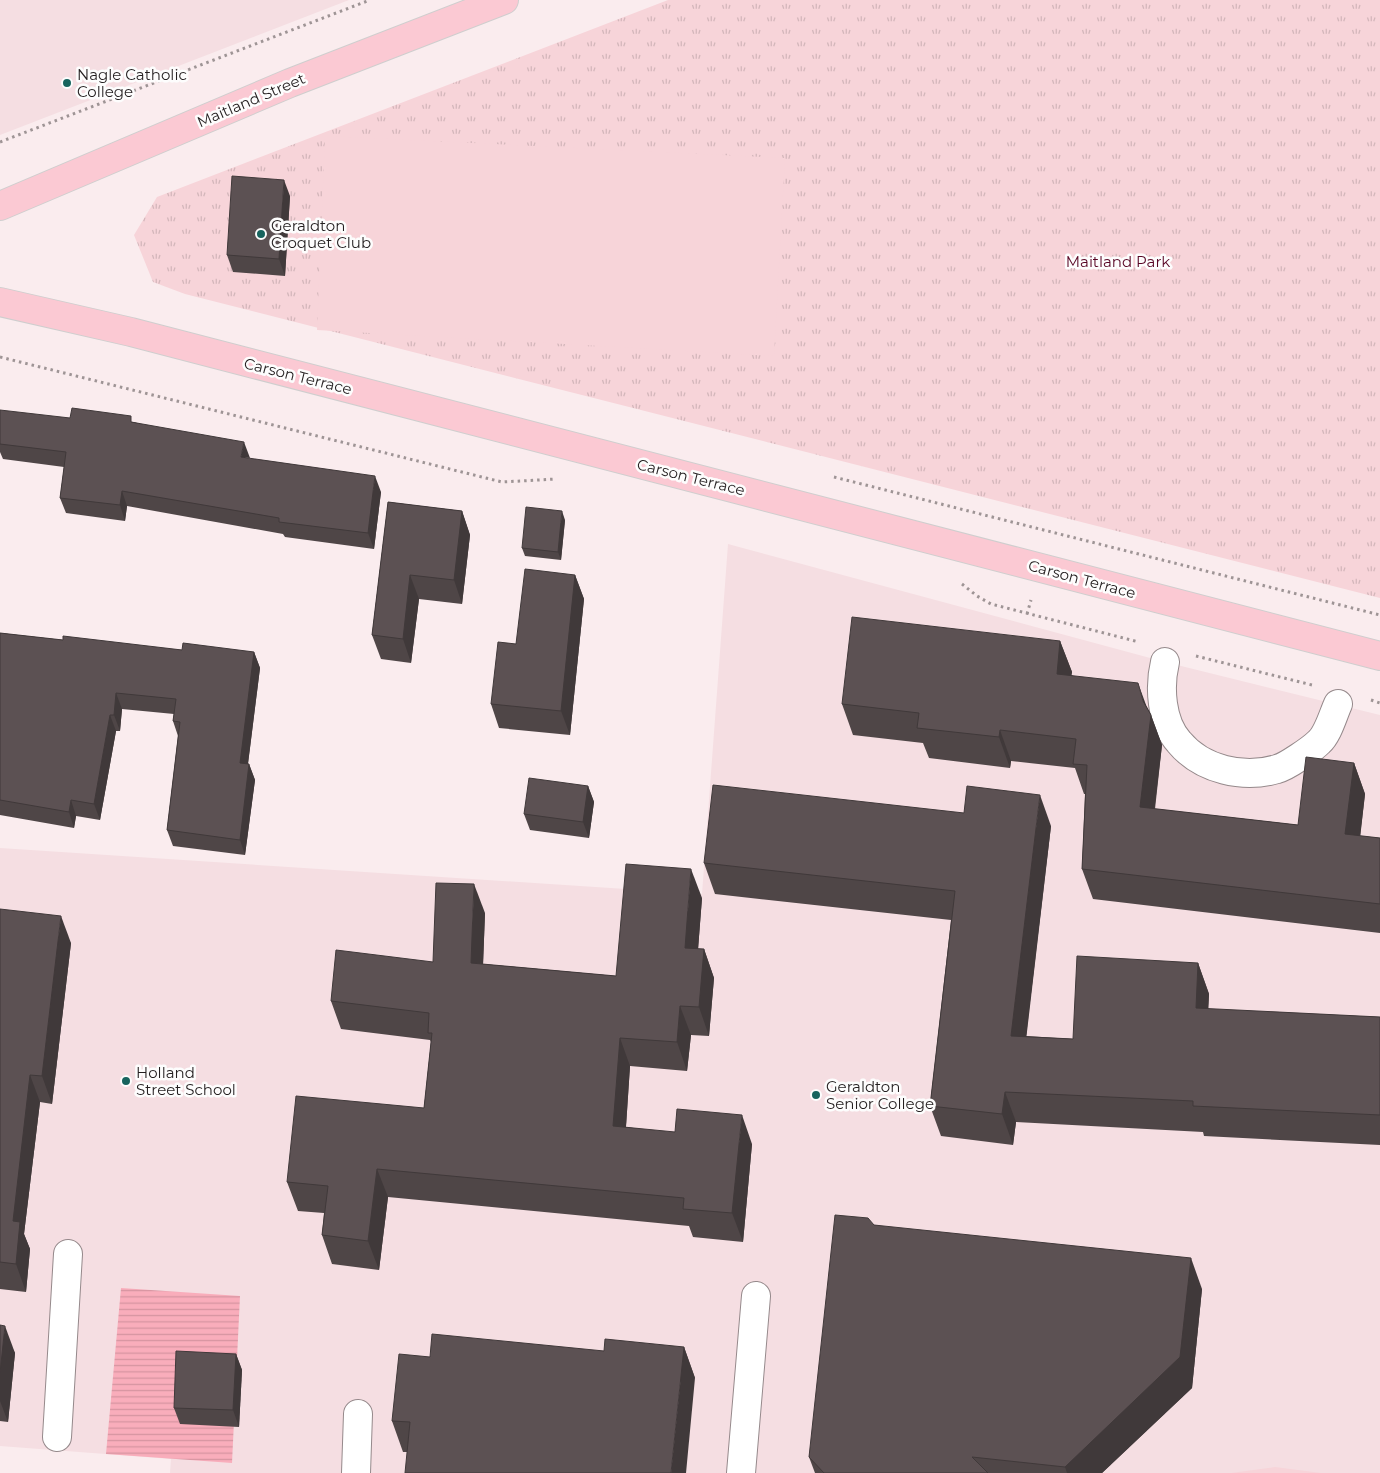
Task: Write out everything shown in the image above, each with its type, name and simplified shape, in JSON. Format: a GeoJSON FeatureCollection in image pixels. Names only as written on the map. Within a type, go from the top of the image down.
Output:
{"type":"FeatureCollection","features":[{"type":"Feature","properties":{"kind":"main road","name":"Maitland Street"},"geometry":{"type":"LineString","coordinates":[[0,206],[290,82],[504,0]]}},
{"type":"Feature","properties":{"kind":"main road","name":"Carson Terrace"},"geometry":{"type":"LineString","coordinates":[[0,302],[160,340],[1380,656]]}},
{"type":"Feature","properties":{"kind":"lane"},"geometry":{"type":"LineString","coordinates":[[1167,653],[1161,678],[1164,711],[1179,742],[1209,766],[1244,774],[1279,769],[1320,741],[1330,696]]}},
{"type":"Feature","properties":{"kind":"lane"},"geometry":{"type":"LineString","coordinates":[[57,1437],[68,1254]]}},
{"type":"Feature","properties":{"kind":"lane"},"geometry":{"type":"LineString","coordinates":[[741,1473],[756,1296]]}},
{"type":"Feature","properties":{"kind":"lane"},"geometry":{"type":"LineString","coordinates":[[356,1473],[358,1414]]}},
{"type":"Feature","properties":{"kind":"path"},"geometry":{"type":"LineString","coordinates":[[0,142],[370,0]]}},
{"type":"Feature","properties":{"kind":"path"},"geometry":{"type":"LineString","coordinates":[[0,357],[502,482],[564,478]]}},
{"type":"Feature","properties":{"kind":"path"},"geometry":{"type":"LineString","coordinates":[[957,579],[976,596],[991,604],[1330,696]]}},
{"type":"Feature","properties":{"kind":"path"},"geometry":{"type":"LineString","coordinates":[[1028,614],[1034,592]]}},
{"type":"Feature","properties":{"kind":"path"},"geometry":{"type":"LineString","coordinates":[[1364,699],[1380,703]]}},
{"type":"Feature","properties":{"kind":"shaded area","name":"Nagle Catholic College"},"geometry":{"type":"Polygon","coordinates":[[[0,0],[349,0],[0,135],[0,0]]]}},
{"type":"Feature","properties":{"kind":"shaded area","name":"Geraldton Senior College"},"geometry":{"type":"Polygon","coordinates":[[[728,544],[1165,662],[1380,715],[1380,1473],[170,1473],[171,1459],[0,1446],[0,848],[702,894],[728,544]]]}},
{"type":"Feature","properties":{"kind":"shaded area"},"geometry":{"type":"Polygon","coordinates":[[[121,1288],[240,1296],[232,1463],[106,1454],[121,1288]]]}},
{"type":"Feature","properties":{"kind":"green space","name":"Maitland Park"},"geometry":{"type":"Polygon","coordinates":[[[668,0],[1380,0],[1380,598],[185,294],[153,282],[134,235],[157,197],[668,0]]]}},
{"type":"Feature","properties":{"kind":"green space"},"geometry":{"type":"Polygon","coordinates":[[[325,136],[785,158],[774,356],[317,330],[325,136]]]}},
{"type":"Feature","properties":{"kind":"green space"},"geometry":{"type":"Polygon","coordinates":[[[1275,1467],[1321,1473],[1231,1473],[1275,1467]]]}},
{"type":"Feature","properties":{"kind":"building","name":"Geraldton Croquet Club"},"geometry":{"type":"Polygon","coordinates":[[[232,176],[284,180],[279,259],[227,255],[232,176]]]}},
{"type":"Feature","properties":{"kind":"building"},"geometry":{"type":"Polygon","coordinates":[[[72,408],[131,416],[131,422],[244,442],[241,457],[375,476],[368,533],[279,522],[279,518],[122,491],[120,505],[60,498],[66,452],[0,444],[0,410],[70,418],[72,408]]]}},
{"type":"Feature","properties":{"kind":"building"},"geometry":{"type":"Polygon","coordinates":[[[388,502],[462,511],[454,580],[410,575],[403,639],[372,635],[388,502]]]}},
{"type":"Feature","properties":{"kind":"building"},"geometry":{"type":"Polygon","coordinates":[[[526,507],[562,511],[558,552],[522,548],[526,507]]]}},
{"type":"Feature","properties":{"kind":"building"},"geometry":{"type":"Polygon","coordinates":[[[525,569],[575,575],[561,711],[491,704],[498,642],[516,644],[525,569]]]}},
{"type":"Feature","properties":{"kind":"building"},"geometry":{"type":"Polygon","coordinates":[[[852,617],[1060,641],[1057,674],[1138,683],[1143,701],[1151,715],[1140,807],[1298,825],[1306,757],[1354,763],[1345,834],[1380,838],[1380,904],[1082,869],[1087,765],[1073,764],[1076,739],[1000,730],[999,737],[917,728],[919,713],[842,704],[852,617]]]}},
{"type":"Feature","properties":{"kind":"building"},"geometry":{"type":"Polygon","coordinates":[[[0,633],[63,640],[63,636],[182,650],[183,643],[254,652],[240,763],[249,764],[240,840],[167,830],[180,722],[173,721],[176,699],[116,693],[114,715],[110,715],[94,804],[71,800],[69,812],[0,800],[0,633]]]}},
{"type":"Feature","properties":{"kind":"building"},"geometry":{"type":"Polygon","coordinates":[[[529,778],[588,786],[583,822],[524,814],[529,778]]]}},
{"type":"Feature","properties":{"kind":"building"},"geometry":{"type":"Polygon","coordinates":[[[713,785],[964,813],[967,786],[1040,795],[1011,1036],[1073,1039],[1077,956],[1198,963],[1196,1008],[1380,1017],[1380,1115],[1193,1106],[1193,1101],[1005,1092],[1002,1114],[930,1106],[955,891],[704,863],[713,785]]]}},
{"type":"Feature","properties":{"kind":"building"},"geometry":{"type":"Polygon","coordinates":[[[626,864],[691,869],[685,948],[704,949],[699,1007],[680,1006],[677,1042],[620,1038],[613,1126],[675,1132],[677,1109],[742,1115],[732,1213],[683,1209],[684,1198],[377,1169],[368,1241],[322,1235],[328,1186],[287,1182],[296,1096],[424,1108],[432,1033],[428,1033],[429,1013],[331,1001],[336,950],[433,962],[436,883],[474,884],[471,963],[616,976],[626,864]]]}},
{"type":"Feature","properties":{"kind":"building"},"geometry":{"type":"Polygon","coordinates":[[[0,909],[61,916],[42,1076],[30,1075],[13,1221],[20,1222],[16,1264],[0,1262],[0,909]]]}},
{"type":"Feature","properties":{"kind":"building"},"geometry":{"type":"Polygon","coordinates":[[[835,1215],[868,1218],[874,1225],[1191,1258],[1180,1357],[1065,1467],[972,1457],[988,1473],[824,1473],[809,1457],[835,1215]]]}},
{"type":"Feature","properties":{"kind":"building"},"geometry":{"type":"Polygon","coordinates":[[[0,1325],[5,1326],[0,1373],[0,1325]]]}},
{"type":"Feature","properties":{"kind":"building"},"geometry":{"type":"Polygon","coordinates":[[[432,1334],[604,1351],[605,1339],[684,1347],[671,1473],[405,1473],[410,1422],[392,1421],[399,1354],[430,1357],[432,1334]]]}},
{"type":"Feature","properties":{"kind":"building"},"geometry":{"type":"Polygon","coordinates":[[[176,1351],[236,1354],[233,1410],[174,1408],[176,1351]]]}},
{"type":"Feature","properties":{"kind":"place","name":"Nagle Catholic College"},"geometry":{"type":"Point","coordinates":[67,83]}},
{"type":"Feature","properties":{"kind":"place","name":"Geraldton Croquet Club"},"geometry":{"type":"Point","coordinates":[261,234]}},
{"type":"Feature","properties":{"kind":"place","name":"Holland Street School"},"geometry":{"type":"Point","coordinates":[126,1081]}},
{"type":"Feature","properties":{"kind":"place","name":"Geraldton Senior College"},"geometry":{"type":"Point","coordinates":[816,1095]}}]}
